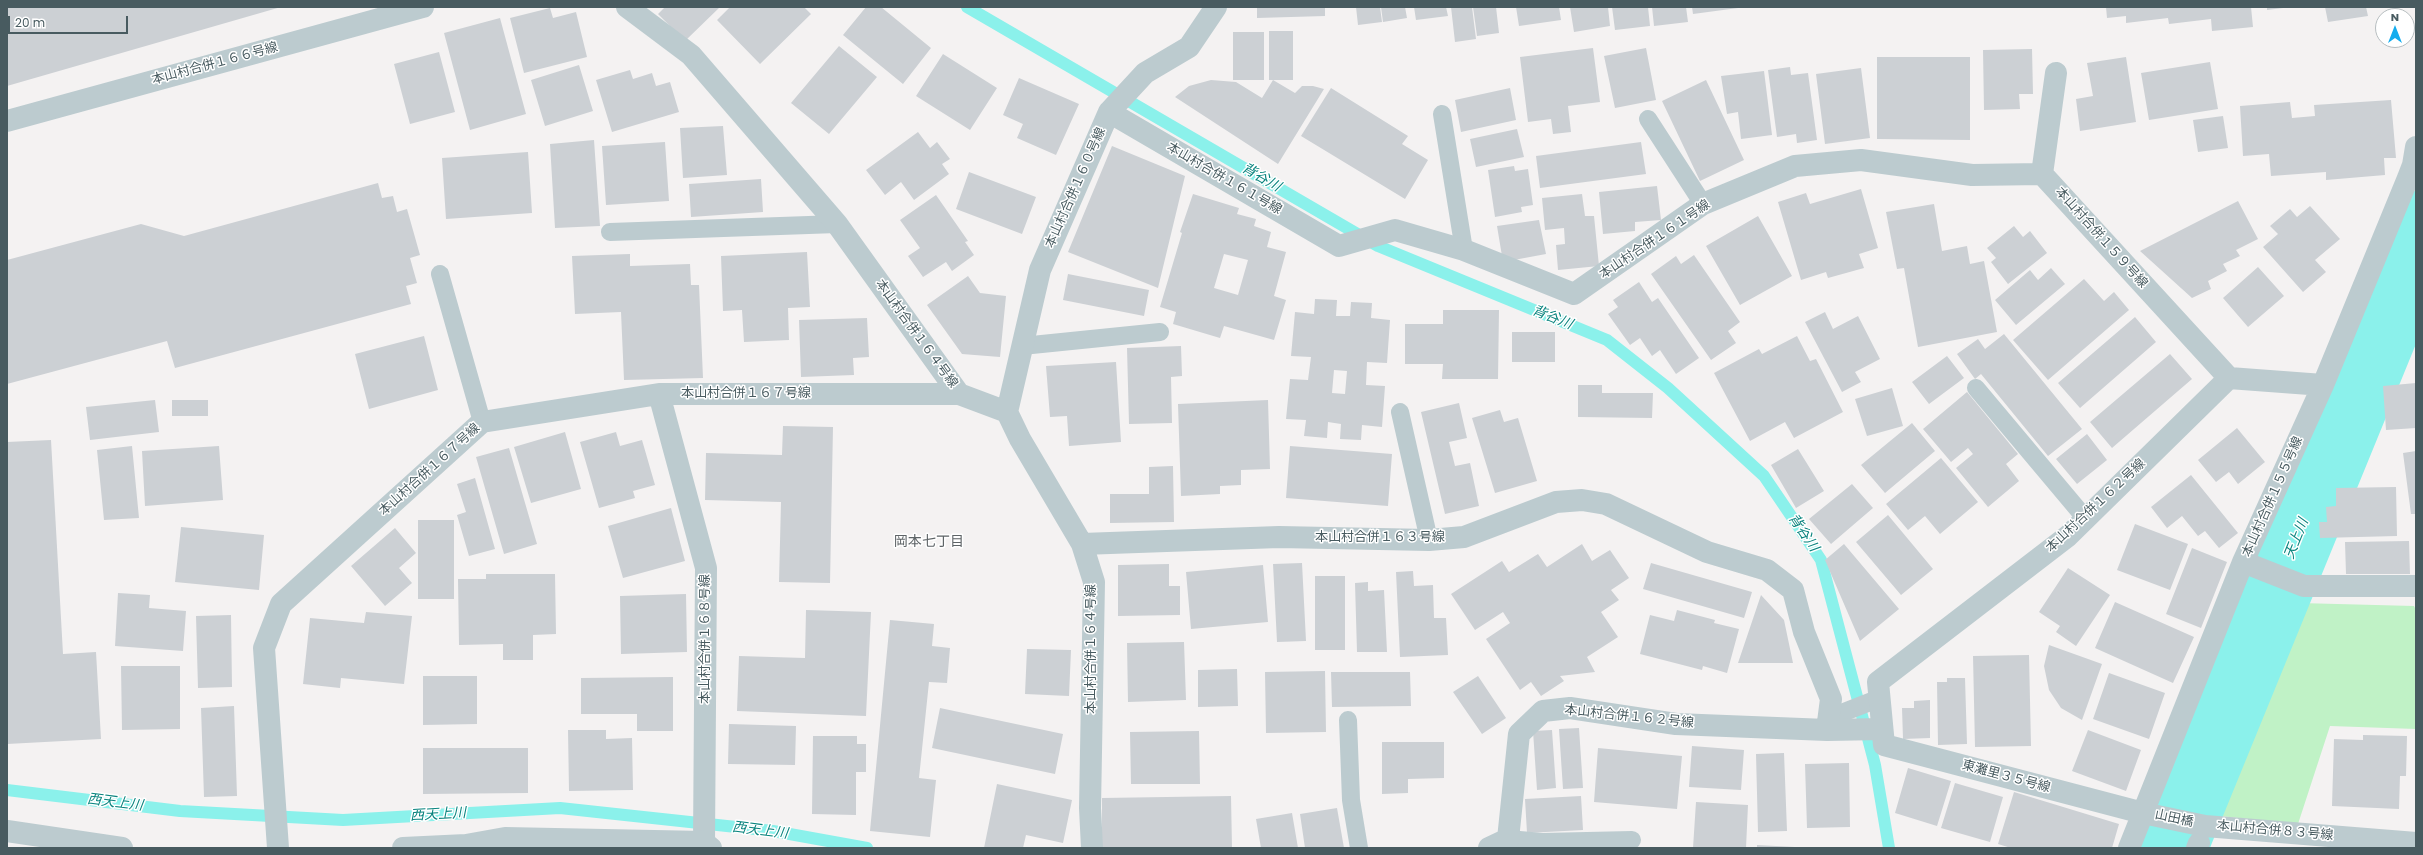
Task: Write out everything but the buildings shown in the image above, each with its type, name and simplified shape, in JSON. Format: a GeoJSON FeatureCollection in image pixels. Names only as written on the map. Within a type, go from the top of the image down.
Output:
{"type":"FeatureCollection","features":[{"type":"Feature","properties":{"kind":"street","name":"本山村合併１６６号線"},"geometry":{"type":"LineString","coordinates":[[7,121],[423,7]]}},
{"type":"Feature","properties":{"kind":"street","name":"本山村合併１６４号線"},"geometry":{"type":"LineString","coordinates":[[627,7],[691,55],[837,224],[959,394],[1007,412],[1020,439],[1082,544],[1094,582],[1090,808],[1092,848]]}},
{"type":"Feature","properties":{"kind":"street","name":"本山村合併１６０号線"},"geometry":{"type":"LineString","coordinates":[[1007,412],[1040,270],[1109,112],[1145,73],[1189,47],[1216,7]]}},
{"type":"Feature","properties":{"kind":"street"},"geometry":{"type":"LineString","coordinates":[[2042,174],[2056,73]]}},
{"type":"Feature","properties":{"kind":"street","name":"本山村合併１６１号線"},"geometry":{"type":"LineString","coordinates":[[1109,112],[1339,246],[1395,230],[1464,250],[1574,294],[1703,204],[1795,166],[1861,160],[1972,175],[2042,174]]}},
{"type":"Feature","properties":{"kind":"street","name":"本山村合併１５５号線"},"geometry":{"type":"LineString","coordinates":[[2129,848],[2243,562],[2323,385],[2412,178],[2416,147]]}},
{"type":"Feature","properties":{"kind":"street","name":"本山村合併１５９号線"},"geometry":{"type":"LineString","coordinates":[[2042,174],[2228,378]]}},
{"type":"Feature","properties":{"kind":"street"},"geometry":{"type":"LineString","coordinates":[[2228,378],[2323,385]]}},
{"type":"Feature","properties":{"kind":"street","name":"本山村合併１６２号線"},"geometry":{"type":"LineString","coordinates":[[1498,844],[1519,734],[1543,711],[1570,708],[1676,724],[1828,724],[1882,729],[1878,682],[2068,536],[2228,378]]}},
{"type":"Feature","properties":{"kind":"street","name":"本山村合併１６７号線"},"geometry":{"type":"LineString","coordinates":[[278,848],[264,648],[281,604],[482,422],[659,394],[959,394]]}},
{"type":"Feature","properties":{"kind":"street","name":"本山村合併１６８号線"},"geometry":{"type":"LineString","coordinates":[[659,394],[706,568],[705,794],[708,845]]}},
{"type":"Feature","properties":{"kind":"street","name":"本山村合併１６３号線"},"geometry":{"type":"LineString","coordinates":[[1082,544],[1279,537],[1429,540],[1464,537],[1556,502],[1582,500],[1606,504],[1707,552],[1767,570],[1793,590],[1804,632],[1831,699],[1828,724]]}},
{"type":"Feature","properties":{"kind":"street"},"geometry":{"type":"LineString","coordinates":[[2243,562],[2304,586],[2416,586]]}},
{"type":"Feature","properties":{"kind":"street","name":"東灘里３５号線"},"geometry":{"type":"LineString","coordinates":[[1882,729],[1884,745],[2143,813]]}},
{"type":"Feature","properties":{"kind":"street","name":"山田橋"},"geometry":{"type":"LineString","coordinates":[[2143,813],[2200,839]]}},
{"type":"Feature","properties":{"kind":"street"},"geometry":{"type":"LineString","coordinates":[[7,831],[122,848]]}},
{"type":"Feature","properties":{"kind":"street"},"geometry":{"type":"LineString","coordinates":[[403,848],[465,846],[505,838],[708,845]]}},
{"type":"Feature","properties":{"kind":"street","name":"本山村合併８３号線"},"geometry":{"type":"LineString","coordinates":[[2200,839],[2416,843]]}},
{"type":"Feature","properties":{"kind":"lane"},"geometry":{"type":"LineString","coordinates":[[1442,114],[1464,250]]}},
{"type":"Feature","properties":{"kind":"lane"},"geometry":{"type":"LineString","coordinates":[[1648,119],[1703,204]]}},
{"type":"Feature","properties":{"kind":"lane"},"geometry":{"type":"LineString","coordinates":[[610,232],[837,224]]}},
{"type":"Feature","properties":{"kind":"lane"},"geometry":{"type":"LineString","coordinates":[[440,274],[482,422]]}},
{"type":"Feature","properties":{"kind":"lane"},"geometry":{"type":"LineString","coordinates":[[1022,346],[1160,332]]}},
{"type":"Feature","properties":{"kind":"lane"},"geometry":{"type":"LineString","coordinates":[[1976,388],[2086,519]]}},
{"type":"Feature","properties":{"kind":"lane"},"geometry":{"type":"LineString","coordinates":[[1400,412],[1429,540]]}},
{"type":"Feature","properties":{"kind":"lane"},"geometry":{"type":"LineString","coordinates":[[1828,724],[1880,698]]}},
{"type":"Feature","properties":{"kind":"lane"},"geometry":{"type":"LineString","coordinates":[[1348,720],[1351,800],[1359,848]]}},
{"type":"Feature","properties":{"kind":"lane"},"geometry":{"type":"LineString","coordinates":[[1498,844],[1632,840]]}},
{"type":"Feature","properties":{"kind":"green space"},"geometry":{"type":"Polygon","coordinates":[[[2299,603],[2414,606],[2416,610],[2416,729],[2330,726],[2298,824],[2210,815],[2299,603]]]}},
{"type":"Feature","properties":{"kind":"waterway","name":"背谷川"},"geometry":{"type":"LineString","coordinates":[[967,7],[1378,246],[1607,340],[1668,388],[1764,476],[1821,560],[1875,765],[1889,848]]}},
{"type":"Feature","properties":{"kind":"waterway","name":"天上川"},"geometry":{"type":"LineString","coordinates":[[2171,848],[2393,305],[2416,227]]}},
{"type":"Feature","properties":{"kind":"waterway","name":"西天上川"},"geometry":{"type":"LineString","coordinates":[[7,790],[180,811],[343,820],[560,808],[773,831],[867,848]]}},
{"type":"Feature","properties":{"kind":"district","name":"岡本七丁目"},"geometry":{"type":"Point","coordinates":[929,542]}}]}
